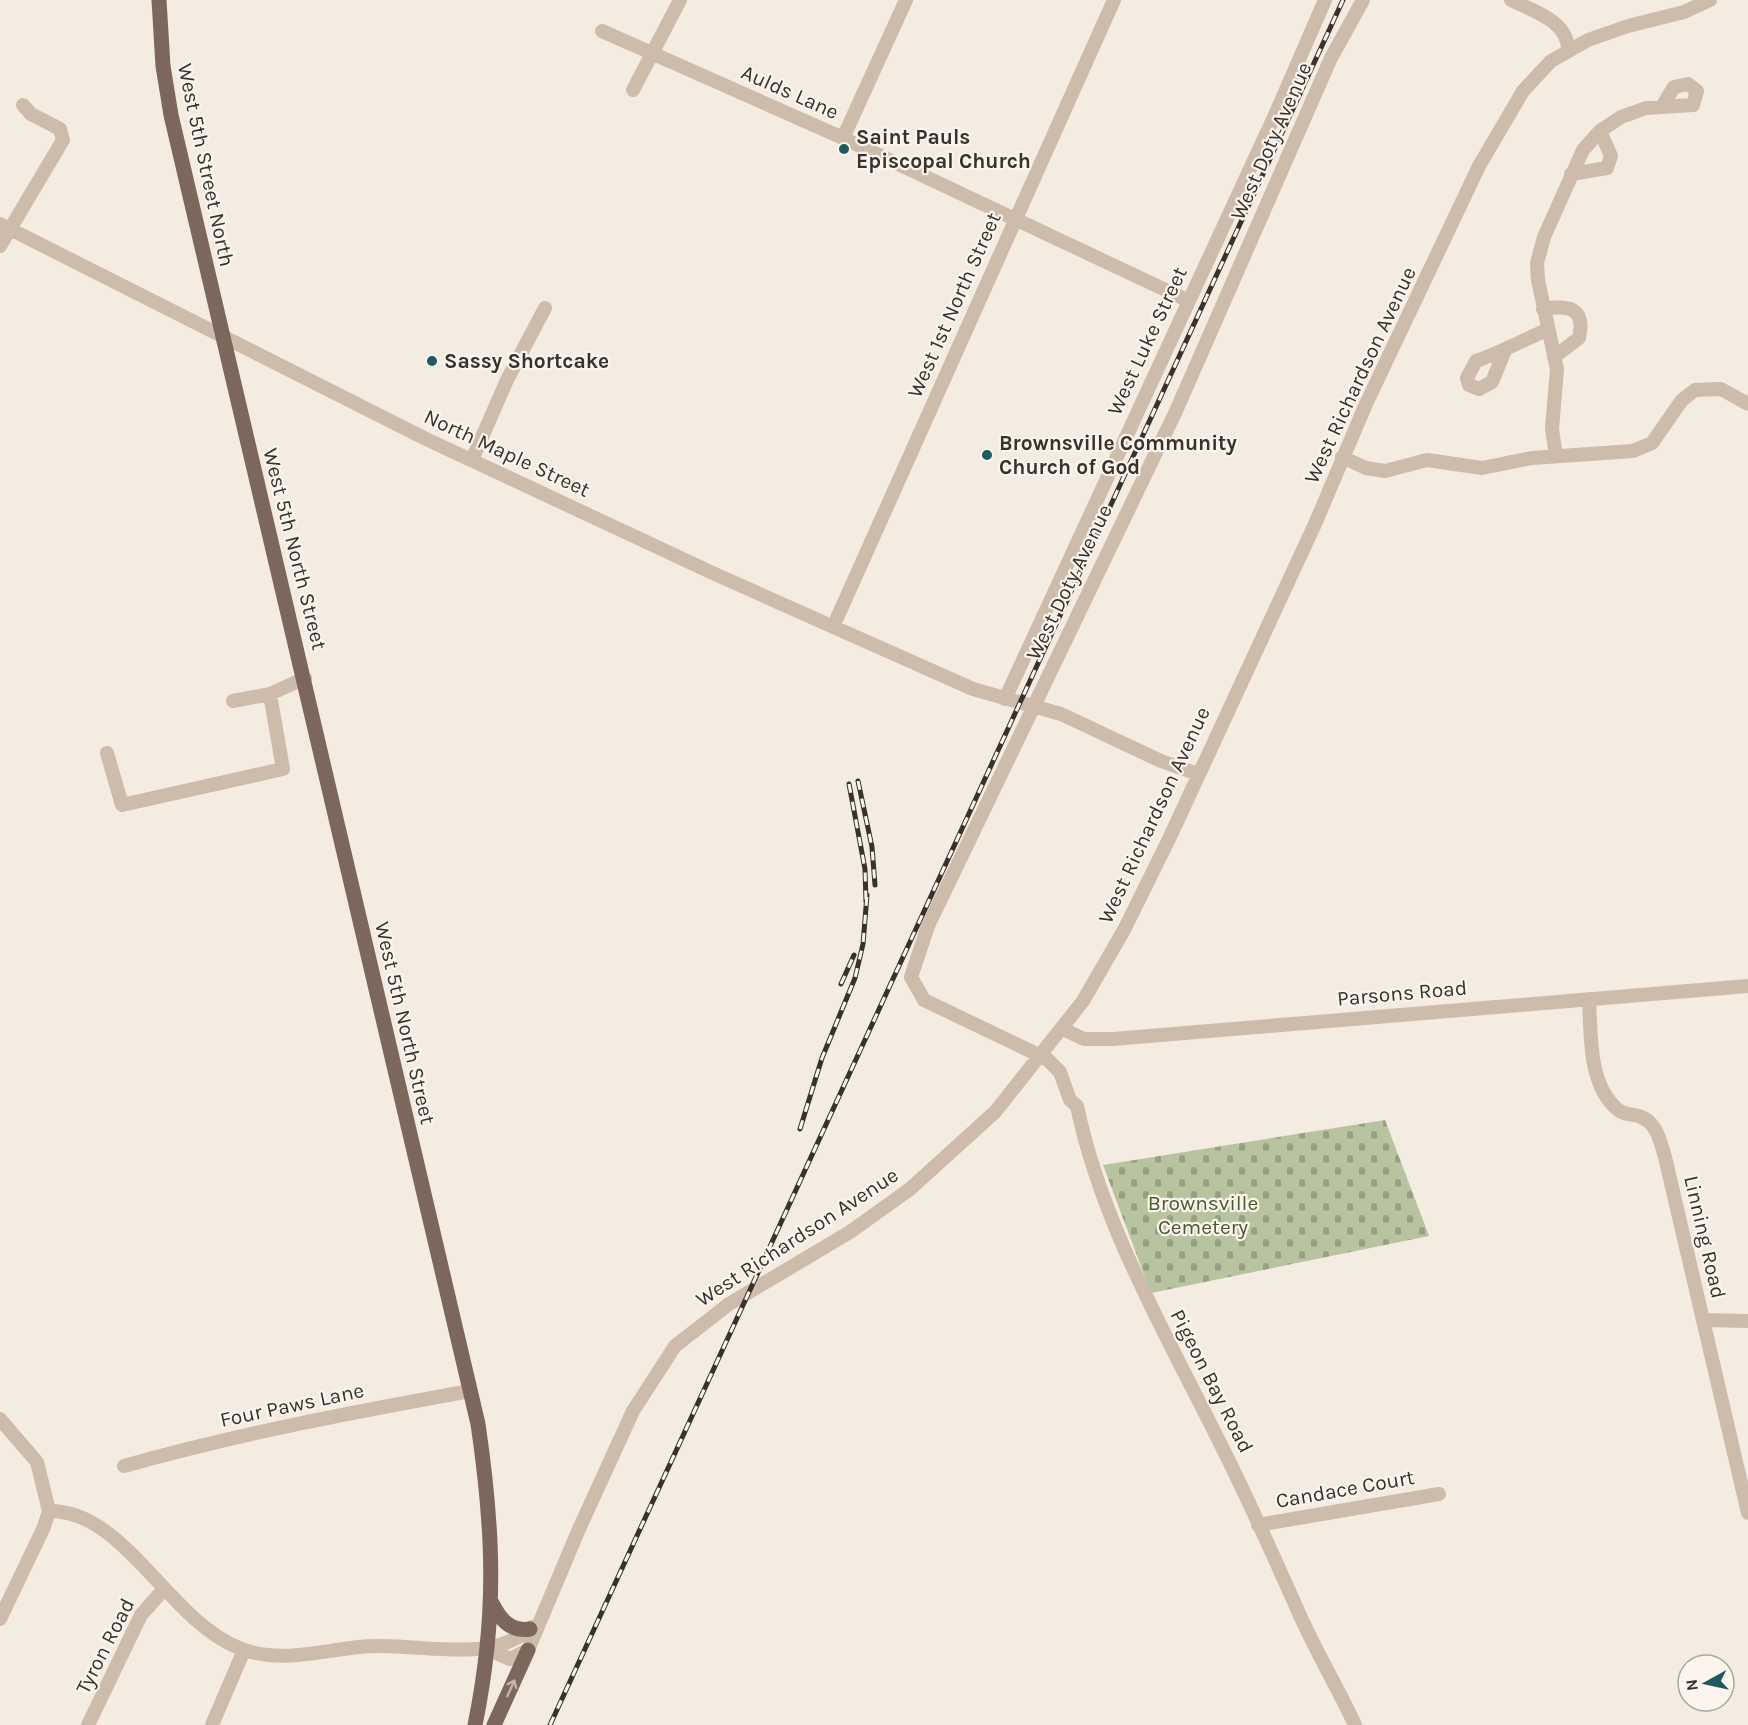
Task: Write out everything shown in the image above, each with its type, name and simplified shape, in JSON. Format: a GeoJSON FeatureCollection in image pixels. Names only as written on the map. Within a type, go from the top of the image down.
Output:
{"type":"FeatureCollection","features":[{"type":"Feature","properties":{"kind":"main road","name":"West 5th Street North"},"geometry":{"type":"LineString","coordinates":[[159,0],[163,66],[171,115],[222,336]]}},
{"type":"Feature","properties":{"kind":"main road","name":"West 5th North Street"},"geometry":{"type":"LineString","coordinates":[[222,336],[305,678],[478,1424],[489,1503],[492,1603],[475,1725]]}},
{"type":"Feature","properties":{"kind":"main road"},"geometry":{"type":"LineString","coordinates":[[492,1603],[501,1619],[509,1626],[522,1630],[530,1629]]}},
{"type":"Feature","properties":{"kind":"main road"},"geometry":{"type":"LineString","coordinates":[[495,1725],[528,1650]]}},
{"type":"Feature","properties":{"kind":"street"},"geometry":{"type":"LineString","coordinates":[[633,90],[680,0]]}},
{"type":"Feature","properties":{"kind":"street"},"geometry":{"type":"LineString","coordinates":[[843,138],[906,0]]}},
{"type":"Feature","properties":{"kind":"street","name":"West 1st North Street"},"geometry":{"type":"LineString","coordinates":[[833,627],[1114,0]]}},
{"type":"Feature","properties":{"kind":"street","name":"West Luke Street"},"geometry":{"type":"LineString","coordinates":[[1005,699],[1189,302],[1325,0]]}},
{"type":"Feature","properties":{"kind":"street","name":"West Doty Avenue"},"geometry":{"type":"LineString","coordinates":[[1041,1056],[924,1000],[911,977],[928,926],[1032,705],[1176,411],[1331,58],[1363,0]]}},
{"type":"Feature","properties":{"kind":"street"},"geometry":{"type":"LineString","coordinates":[[1510,0],[1560,27],[1568,39],[1568,51]]}},
{"type":"Feature","properties":{"kind":"street","name":"West Richardson Avenue"},"geometry":{"type":"LineString","coordinates":[[528,1650],[633,1411],[675,1346],[729,1304],[850,1232],[910,1189],[995,1112],[1083,1001],[1124,930],[1315,524],[1342,457],[1479,165],[1511,108],[1536,75],[1568,51],[1608,32],[1684,12],[1710,0]]}},
{"type":"Feature","properties":{"kind":"street","name":"Aulds Lane"},"geometry":{"type":"LineString","coordinates":[[602,31],[843,138],[1189,302]]}},
{"type":"Feature","properties":{"kind":"street"},"geometry":{"type":"LineString","coordinates":[[0,246],[5,226],[63,140],[60,129],[31,114],[23,105]]}},
{"type":"Feature","properties":{"kind":"street"},"geometry":{"type":"LineString","coordinates":[[1556,456],[1552,429],[1557,376],[1538,280],[1538,254],[1583,150],[1600,131],[1622,117],[1663,105]]}},
{"type":"Feature","properties":{"kind":"street"},"geometry":{"type":"LineString","coordinates":[[1571,174],[1607,168],[1611,162],[1610,148],[1600,131]]}},
{"type":"Feature","properties":{"kind":"street","name":"North Maple Street"},"geometry":{"type":"LineString","coordinates":[[5,226],[472,460],[833,627],[973,689],[1061,714],[1161,761],[1198,774]]}},
{"type":"Feature","properties":{"kind":"street"},"geometry":{"type":"LineString","coordinates":[[1543,309],[1566,307],[1575,310],[1580,318],[1579,338],[1554,357]]}},
{"type":"Feature","properties":{"kind":"street"},"geometry":{"type":"LineString","coordinates":[[472,460],[507,380],[545,308]]}},
{"type":"Feature","properties":{"kind":"street"},"geometry":{"type":"LineString","coordinates":[[1505,350],[1511,344],[1547,330]]}},
{"type":"Feature","properties":{"kind":"street"},"geometry":{"type":"LineString","coordinates":[[1342,457],[1366,468],[1385,471],[1427,460],[1482,468],[1556,456],[1633,451],[1652,443],[1687,394],[1695,390],[1721,389],[1748,404]]}},
{"type":"Feature","properties":{"kind":"street"},"geometry":{"type":"LineString","coordinates":[[232,701],[270,694],[305,678]]}},
{"type":"Feature","properties":{"kind":"street"},"geometry":{"type":"LineString","coordinates":[[107,753],[122,805],[283,769],[270,694]]}},
{"type":"Feature","properties":{"kind":"street","name":"Parsons Road"},"geometry":{"type":"LineString","coordinates":[[1063,1029],[1084,1039],[1113,1039],[1748,986]]}},
{"type":"Feature","properties":{"kind":"street","name":"Linning Road"},"geometry":{"type":"LineString","coordinates":[[1589,999],[1597,1079],[1607,1099],[1619,1112],[1645,1119],[1655,1129],[1665,1157],[1748,1513]]}},
{"type":"Feature","properties":{"kind":"street","name":"Pigeon Bay Road"},"geometry":{"type":"LineString","coordinates":[[1041,1056],[1060,1072],[1070,1101],[1077,1106],[1083,1138],[1126,1254],[1355,1725]]}},
{"type":"Feature","properties":{"kind":"street"},"geometry":{"type":"LineString","coordinates":[[1703,1320],[1748,1321]]}},
{"type":"Feature","properties":{"kind":"street","name":"Four Paws Lane"},"geometry":{"type":"LineString","coordinates":[[124,1466],[312,1421],[470,1391]]}},
{"type":"Feature","properties":{"kind":"street"},"geometry":{"type":"LineString","coordinates":[[0,1419],[37,1462],[49,1511],[44,1527],[0,1619]]}},
{"type":"Feature","properties":{"kind":"street","name":"Candace Court"},"geometry":{"type":"LineString","coordinates":[[1258,1525],[1439,1494]]}},
{"type":"Feature","properties":{"kind":"street"},"geometry":{"type":"LineString","coordinates":[[49,1511],[69,1512],[101,1527],[198,1622],[244,1650],[291,1657],[373,1646],[487,1649],[510,1659],[518,1658],[528,1650]]}},
{"type":"Feature","properties":{"kind":"street","name":"Tyron Road"},"geometry":{"type":"LineString","coordinates":[[88,1725],[141,1615],[164,1589]]}},
{"type":"Feature","properties":{"kind":"street","name":"West Richardson Avenue"},"geometry":{"type":"LineString","coordinates":[[530,1629],[548,1603]]}},
{"type":"Feature","properties":{"kind":"street"},"geometry":{"type":"LineString","coordinates":[[487,1649],[530,1629]]}},
{"type":"Feature","properties":{"kind":"street"},"geometry":{"type":"LineString","coordinates":[[212,1725],[244,1650]]}},
{"type":"Feature","properties":{"kind":"green space","name":"Brownsville Cemetery"},"geometry":{"type":"Polygon","coordinates":[[[1385,1120],[1429,1236],[1151,1293],[1103,1165],[1385,1120]]]}},
{"type":"Feature","properties":{"kind":"railway"},"geometry":{"type":"LineString","coordinates":[[550,1725],[1343,0]]}},
{"type":"Feature","properties":{"kind":"railway"},"geometry":{"type":"LineString","coordinates":[[858,781],[872,847],[875,885]]}},
{"type":"Feature","properties":{"kind":"railway"},"geometry":{"type":"LineString","coordinates":[[849,784],[865,869],[866,902]]}},
{"type":"Feature","properties":{"kind":"railway"},"geometry":{"type":"LineString","coordinates":[[800,1129],[822,1058],[855,978],[863,944],[867,895]]}},
{"type":"Feature","properties":{"kind":"railway"},"geometry":{"type":"LineString","coordinates":[[841,984],[854,955]]}},
{"type":"Feature","properties":{"kind":"place","name":"Saint Pauls Episcopal Church"},"geometry":{"type":"Point","coordinates":[844,149]}},
{"type":"Feature","properties":{"kind":"place","name":"Sassy Shortcake"},"geometry":{"type":"Point","coordinates":[432,361]}},
{"type":"Feature","properties":{"kind":"place","name":"Brownsville Community Church of God"},"geometry":{"type":"Point","coordinates":[987,455]}}]}
